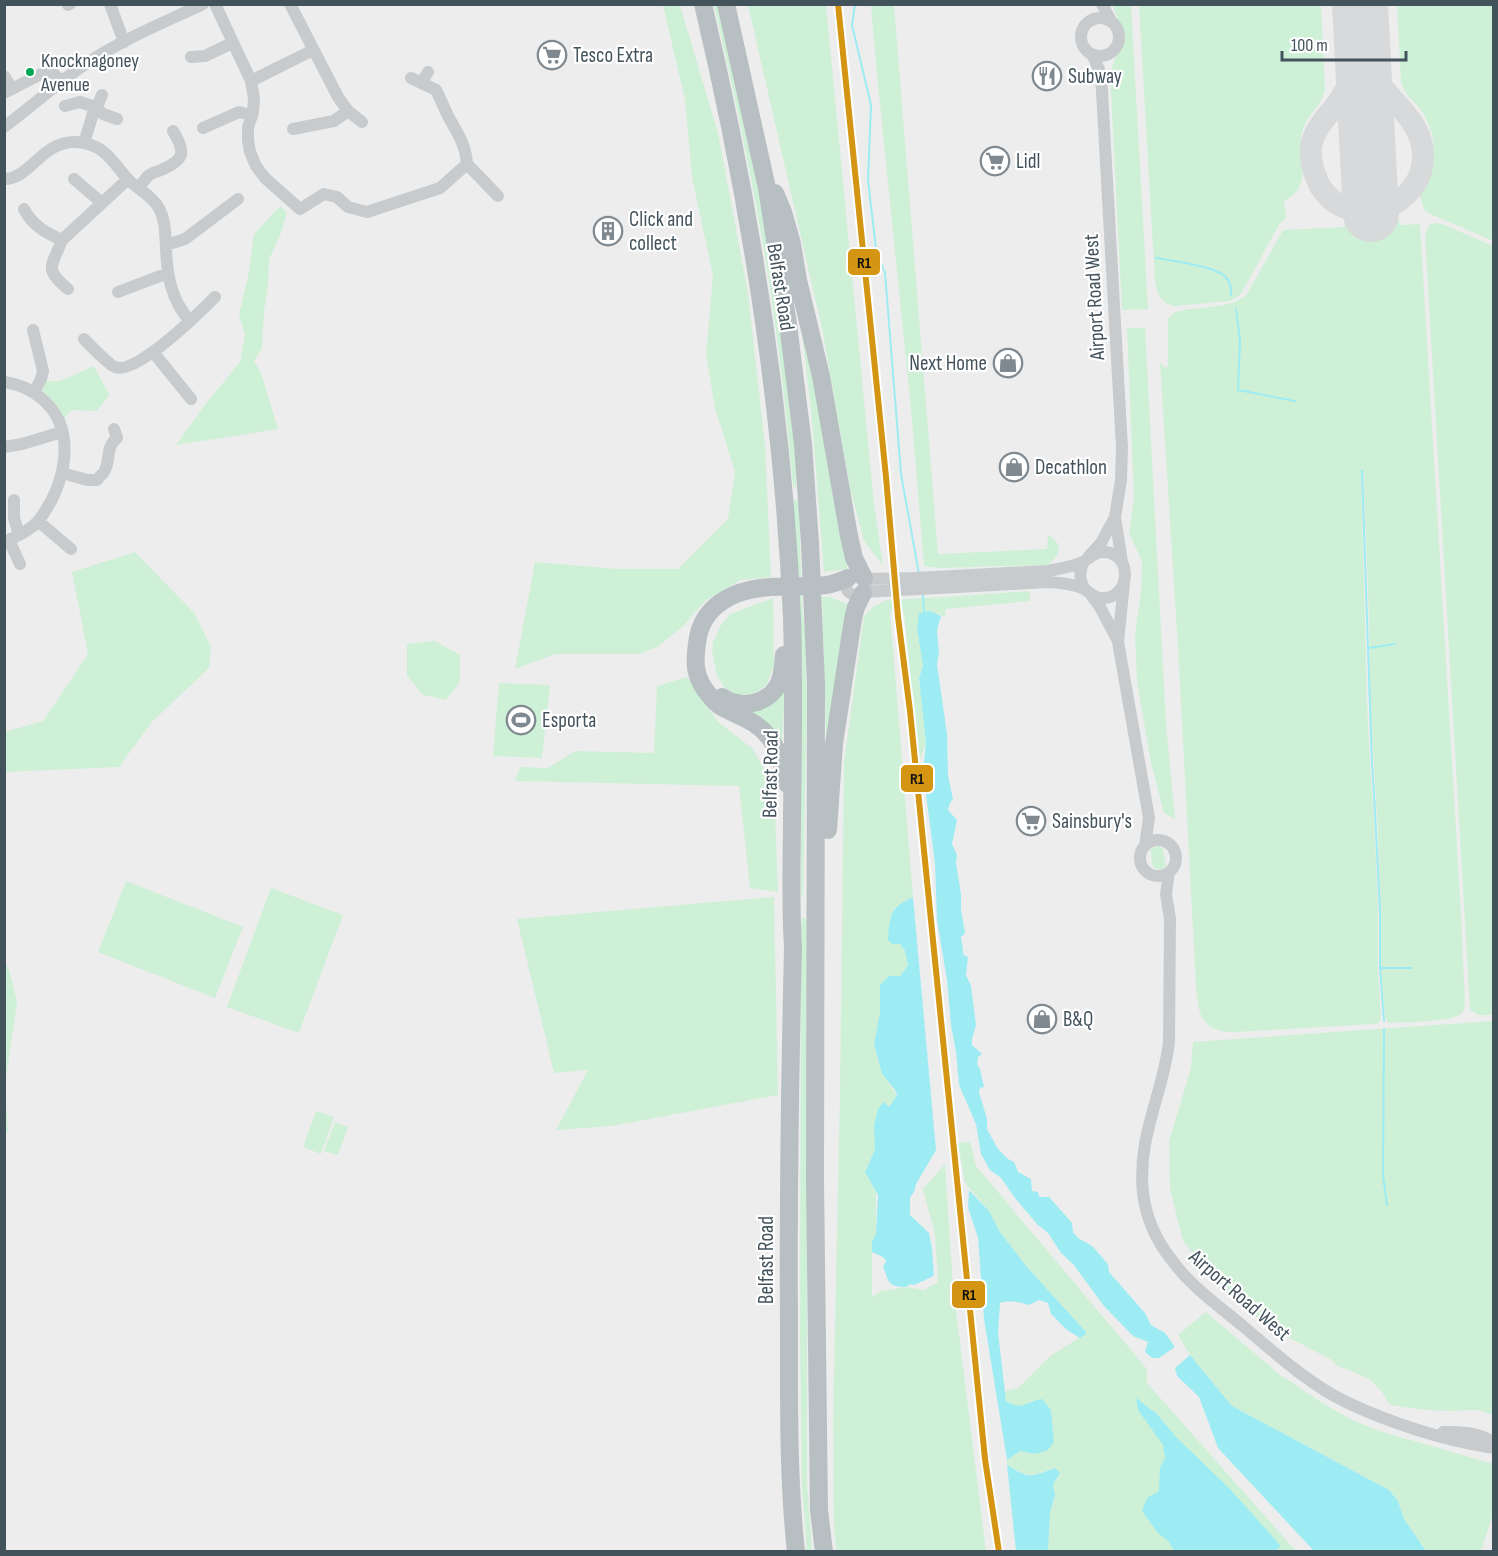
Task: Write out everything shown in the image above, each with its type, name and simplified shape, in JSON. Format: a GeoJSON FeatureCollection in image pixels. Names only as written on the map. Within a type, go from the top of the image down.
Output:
{"type":"FeatureCollection","features":[{"type":"Feature","properties":{"kind":"highway","name":"Belfast Road"},"geometry":{"type":"LineString","coordinates":[[703,4],[744,194],[775,400],[785,499],[792,615],[794,691],[791,905],[793,947],[788,1257],[790,1472],[796,1551]]}},
{"type":"Feature","properties":{"kind":"highway","name":"Belfast Road"},"geometry":{"type":"LineString","coordinates":[[726,4],[763,164],[788,324],[802,444],[810,543],[816,685],[815,1180],[819,1504],[824,1551]]}},
{"type":"Feature","properties":{"kind":"highway"},"geometry":{"type":"LineString","coordinates":[[763,164],[783,212],[792,244],[821,376],[859,586],[834,744],[825,864],[816,906]]}},
{"type":"Feature","properties":{"kind":"highway"},"geometry":{"type":"LineString","coordinates":[[792,811],[785,775],[770,738],[748,718],[718,705],[704,689],[696,675],[696,648],[700,630],[704,620],[722,601],[753,589],[827,585],[859,586]]}},
{"type":"Feature","properties":{"kind":"highway"},"geometry":{"type":"LineString","coordinates":[[696,658],[705,677],[718,693],[728,700],[746,704],[765,699],[776,688],[782,675],[792,615]]}},
{"type":"Feature","properties":{"kind":"street"},"geometry":{"type":"LineString","coordinates":[[110,4],[124,42]]}},
{"type":"Feature","properties":{"kind":"street"},"geometry":{"type":"LineString","coordinates":[[4,127],[61,81],[92,60],[203,4]]}},
{"type":"Feature","properties":{"kind":"street"},"geometry":{"type":"LineString","coordinates":[[215,4],[251,81],[254,98],[248,127],[250,152],[265,178],[300,209],[324,194],[337,197],[348,207],[367,212],[440,188],[467,164]]}},
{"type":"Feature","properties":{"kind":"street"},"geometry":{"type":"LineString","coordinates":[[290,4],[338,97],[348,111],[362,122]]}},
{"type":"Feature","properties":{"kind":"street"},"geometry":{"type":"LineString","coordinates":[[1094,19],[1096,4]]}},
{"type":"Feature","properties":{"kind":"street"},"geometry":{"type":"LineString","coordinates":[[1101,74],[1119,42],[1118,30],[1102,4]]}},
{"type":"Feature","properties":{"kind":"street"},"geometry":{"type":"LineString","coordinates":[[1111,21],[1094,19],[1084,26],[1081,38],[1084,47],[1092,54],[1103,56],[1113,51]]}},
{"type":"Feature","properties":{"kind":"street"},"geometry":{"type":"LineString","coordinates":[[189,58],[205,56],[232,43]]}},
{"type":"Feature","properties":{"kind":"street"},"geometry":{"type":"LineString","coordinates":[[251,81],[314,50]]}},
{"type":"Feature","properties":{"kind":"street","name":"Airport Road West"},"geometry":{"type":"LineString","coordinates":[[1092,54],[1101,74],[1122,448],[1121,480],[1115,518],[1122,562]]}},
{"type":"Feature","properties":{"kind":"street"},"geometry":{"type":"LineString","coordinates":[[4,76],[8,91],[43,73],[52,72],[61,81]]}},
{"type":"Feature","properties":{"kind":"street"},"geometry":{"type":"LineString","coordinates":[[420,78],[436,90],[459,134],[466,153],[467,164],[498,196]]}},
{"type":"Feature","properties":{"kind":"street"},"geometry":{"type":"LineString","coordinates":[[84,143],[95,108],[102,95]]}},
{"type":"Feature","properties":{"kind":"street"},"geometry":{"type":"LineString","coordinates":[[65,106],[80,102],[117,119]]}},
{"type":"Feature","properties":{"kind":"street"},"geometry":{"type":"LineString","coordinates":[[293,129],[334,121],[348,111]]}},
{"type":"Feature","properties":{"kind":"street"},"geometry":{"type":"LineString","coordinates":[[210,129],[239,112],[252,115]]}},
{"type":"Feature","properties":{"kind":"street"},"geometry":{"type":"LineString","coordinates":[[139,187],[149,175],[176,163],[181,157],[183,150],[173,131]]}},
{"type":"Feature","properties":{"kind":"street"},"geometry":{"type":"LineString","coordinates":[[4,179],[8,180],[18,175],[54,146],[72,142],[84,143],[107,153],[128,179],[152,198],[160,209],[165,225],[168,273],[172,292],[178,306],[190,321]]}},
{"type":"Feature","properties":{"kind":"street"},"geometry":{"type":"LineString","coordinates":[[74,179],[102,203]]}},
{"type":"Feature","properties":{"kind":"street"},"geometry":{"type":"LineString","coordinates":[[68,289],[54,277],[51,268],[62,240],[128,179]]}},
{"type":"Feature","properties":{"kind":"street"},"geometry":{"type":"LineString","coordinates":[[166,245],[185,239],[238,199]]}},
{"type":"Feature","properties":{"kind":"street"},"geometry":{"type":"LineString","coordinates":[[24,209],[30,220],[48,234],[62,240]]}},
{"type":"Feature","properties":{"kind":"street"},"geometry":{"type":"LineString","coordinates":[[118,292],[168,273]]}},
{"type":"Feature","properties":{"kind":"street"},"geometry":{"type":"LineString","coordinates":[[84,339],[116,367],[127,368],[166,343],[215,297]]}},
{"type":"Feature","properties":{"kind":"street"},"geometry":{"type":"LineString","coordinates":[[33,330],[43,371],[34,392]]}},
{"type":"Feature","properties":{"kind":"street"},"geometry":{"type":"LineString","coordinates":[[153,352],[191,399]]}},
{"type":"Feature","properties":{"kind":"street"},"geometry":{"type":"LineString","coordinates":[[4,382],[25,387],[47,403],[59,422],[65,459],[52,500],[38,521],[11,539]]}},
{"type":"Feature","properties":{"kind":"street"},"geometry":{"type":"LineString","coordinates":[[62,472],[87,480],[97,480],[104,472],[108,461],[108,451],[117,438],[114,429]]}},
{"type":"Feature","properties":{"kind":"street"},"geometry":{"type":"LineString","coordinates":[[4,447],[8,448],[62,432]]}},
{"type":"Feature","properties":{"kind":"street"},"geometry":{"type":"LineString","coordinates":[[15,500],[11,539],[20,564]]}},
{"type":"Feature","properties":{"kind":"street","name":"Airport Road West"},"geometry":{"type":"LineString","coordinates":[[1087,559],[1101,543],[1115,518]]}},
{"type":"Feature","properties":{"kind":"street"},"geometry":{"type":"LineString","coordinates":[[38,521],[71,549]]}},
{"type":"Feature","properties":{"kind":"street"},"geometry":{"type":"LineString","coordinates":[[849,536],[857,555],[874,572],[892,579],[921,583],[1047,571],[1062,568],[1103,552],[1117,557],[1122,562],[1126,577],[1118,642],[1149,818],[1145,846],[1140,861],[1145,870],[1152,875],[1164,875],[1173,868],[1176,856],[1149,818]]}},
{"type":"Feature","properties":{"kind":"street"},"geometry":{"type":"LineString","coordinates":[[1087,559],[1081,568],[1081,583],[1100,607],[1118,642]]}},
{"type":"Feature","properties":{"kind":"street"},"geometry":{"type":"LineString","coordinates":[[859,586],[892,579]]}},
{"type":"Feature","properties":{"kind":"street"},"geometry":{"type":"LineString","coordinates":[[859,586],[1048,582],[1065,583],[1098,598],[1106,598],[1113,596],[1124,584]]}},
{"type":"Feature","properties":{"kind":"street"},"geometry":{"type":"LineString","coordinates":[[1145,846],[1154,841],[1165,842]]}},
{"type":"Feature","properties":{"kind":"street","name":"Airport Road West"},"geometry":{"type":"LineString","coordinates":[[1169,873],[1166,894],[1170,919],[1169,1042],[1143,1149],[1142,1172],[1148,1218],[1158,1240],[1181,1272],[1257,1338],[1323,1389],[1345,1402],[1385,1419],[1469,1444],[1494,1448]]}},
{"type":"Feature","properties":{"kind":"street","name":"Airport Road West"},"geometry":{"type":"LineString","coordinates":[[1152,875],[1166,894]]}},
{"type":"Feature","properties":{"kind":"street","name":"Airport Road West"},"geometry":{"type":"LineString","coordinates":[[1424,1431],[1467,1432],[1494,1442]]}},
{"type":"Feature","properties":{"kind":"green space"},"geometry":{"type":"Polygon","coordinates":[[[663,5],[680,5],[718,133],[748,293],[765,445],[771,577],[740,580],[705,601],[683,626],[659,646],[640,654],[555,654],[515,669],[535,562],[618,569],[678,569],[728,519],[735,472],[715,408],[706,355],[713,276],[692,177],[685,100],[663,5]]]}},
{"type":"Feature","properties":{"kind":"green space"},"geometry":{"type":"Polygon","coordinates":[[[714,5],[720,5],[753,153],[770,253],[796,450],[796,487],[793,486],[781,370],[765,255],[714,5]]]}},
{"type":"Feature","properties":{"kind":"green space"},"geometry":{"type":"Polygon","coordinates":[[[748,5],[826,5],[874,504],[883,566],[864,541],[850,488],[823,333],[748,5]]]}},
{"type":"Feature","properties":{"kind":"green space"},"geometry":{"type":"Polygon","coordinates":[[[871,5],[894,5],[938,554],[1047,549],[1048,535],[1057,542],[1059,550],[1048,565],[939,568],[924,566],[911,409],[871,5]]]}},
{"type":"Feature","properties":{"kind":"green space"},"geometry":{"type":"Polygon","coordinates":[[[1113,5],[1131,5],[1148,309],[1122,310],[1110,72],[1120,47],[1122,34],[1113,5]]]}},
{"type":"Feature","properties":{"kind":"green space"},"geometry":{"type":"Polygon","coordinates":[[[1139,5],[1321,5],[1325,89],[1303,129],[1300,186],[1284,201],[1286,218],[1280,223],[1242,292],[1230,301],[1175,306],[1163,301],[1157,291],[1139,5]]]}},
{"type":"Feature","properties":{"kind":"green space"},"geometry":{"type":"Polygon","coordinates":[[[1397,5],[1493,5],[1493,241],[1426,212],[1423,207],[1419,192],[1432,163],[1434,152],[1432,132],[1419,108],[1407,95],[1401,81],[1397,5]]]}},
{"type":"Feature","properties":{"kind":"green space"},"geometry":{"type":"Polygon","coordinates":[[[280,206],[287,213],[280,236],[269,259],[262,348],[254,361],[261,373],[278,429],[176,445],[240,362],[245,334],[239,315],[249,272],[254,234],[280,206]]]}},
{"type":"Feature","properties":{"kind":"green space"},"geometry":{"type":"Polygon","coordinates":[[[1399,221],[1400,225],[1420,224],[1465,1006],[1460,1014],[1451,1018],[1389,1023],[1385,1017],[1381,970],[1378,831],[1370,704],[1363,468],[1361,469],[1367,702],[1378,906],[1381,1018],[1379,1023],[1373,1024],[1225,1031],[1216,1029],[1204,1020],[1198,1006],[1196,986],[1160,362],[1165,368],[1168,366],[1168,319],[1182,310],[1228,304],[1247,294],[1283,230],[1399,221]]]}},
{"type":"Feature","properties":{"kind":"green space"},"geometry":{"type":"Polygon","coordinates":[[[1435,223],[1493,246],[1493,1015],[1478,1015],[1470,1009],[1425,235],[1429,225],[1435,223]]]}},
{"type":"Feature","properties":{"kind":"green space"},"geometry":{"type":"Polygon","coordinates":[[[798,298],[848,563],[847,569],[824,572],[812,420],[798,298]]]}},
{"type":"Feature","properties":{"kind":"green space"},"geometry":{"type":"Polygon","coordinates":[[[1127,328],[1145,328],[1166,723],[1175,819],[1164,813],[1151,763],[1137,681],[1135,633],[1141,592],[1142,562],[1129,532],[1134,498],[1127,328]]]}},
{"type":"Feature","properties":{"kind":"green space"},"geometry":{"type":"Polygon","coordinates":[[[94,366],[109,395],[97,411],[74,410],[67,414],[64,420],[58,407],[44,395],[41,385],[44,381],[60,381],[94,366]]]}},
{"type":"Feature","properties":{"kind":"green space"},"geometry":{"type":"Polygon","coordinates":[[[796,499],[799,502],[807,700],[803,896],[801,895],[801,772],[793,501],[796,499]]]}},
{"type":"Feature","properties":{"kind":"green space"},"geometry":{"type":"Polygon","coordinates":[[[135,552],[195,614],[211,647],[209,668],[152,722],[119,767],[5,772],[5,732],[43,721],[88,654],[72,572],[135,552]]]}},
{"type":"Feature","properties":{"kind":"green space"},"geometry":{"type":"Polygon","coordinates":[[[1030,591],[1030,601],[945,609],[946,617],[930,611],[917,628],[923,666],[919,678],[926,743],[919,762],[904,612],[890,611],[913,897],[894,910],[890,920],[892,944],[900,944],[905,951],[908,965],[900,976],[880,985],[880,1012],[874,1044],[882,1074],[897,1095],[889,1107],[883,1102],[875,1150],[865,1172],[876,1192],[876,1233],[872,1242],[872,1297],[881,1291],[906,1287],[924,1290],[938,1282],[935,1235],[923,1189],[945,1164],[953,1286],[986,1551],[837,1551],[834,1531],[833,1421],[844,762],[864,616],[873,607],[886,600],[1030,591]]]}},
{"type":"Feature","properties":{"kind":"green space"},"geometry":{"type":"Polygon","coordinates":[[[822,597],[830,597],[850,605],[826,739],[822,597]]]}},
{"type":"Feature","properties":{"kind":"green space"},"geometry":{"type":"Polygon","coordinates":[[[773,598],[774,665],[767,684],[758,692],[740,696],[726,690],[717,676],[712,651],[713,642],[721,625],[730,614],[773,598]]]}},
{"type":"Feature","properties":{"kind":"green space"},"geometry":{"type":"Polygon","coordinates":[[[435,641],[460,655],[460,682],[446,700],[423,695],[407,676],[407,644],[435,641]]]}},
{"type":"Feature","properties":{"kind":"green space"},"geometry":{"type":"Polygon","coordinates":[[[687,677],[718,722],[752,748],[774,785],[778,892],[750,888],[739,786],[515,781],[520,767],[548,768],[575,751],[654,753],[657,686],[687,677]]]}},
{"type":"Feature","properties":{"kind":"green space","name":"Esporta"},"geometry":{"type":"Polygon","coordinates":[[[499,683],[550,685],[542,758],[493,756],[499,683]]]}},
{"type":"Feature","properties":{"kind":"green space"},"geometry":{"type":"Polygon","coordinates":[[[785,684],[782,743],[750,711],[785,684]]]}},
{"type":"Feature","properties":{"kind":"green space"},"geometry":{"type":"Polygon","coordinates":[[[1159,846],[1163,849],[1166,866],[1162,869],[1155,869],[1151,849],[1159,846]]]}},
{"type":"Feature","properties":{"kind":"green space"},"geometry":{"type":"Polygon","coordinates":[[[126,881],[243,927],[215,998],[98,952],[126,881]]]}},
{"type":"Feature","properties":{"kind":"green space"},"geometry":{"type":"Polygon","coordinates":[[[271,888],[343,915],[299,1033],[227,1007],[271,888]]]}},
{"type":"Feature","properties":{"kind":"green space"},"geometry":{"type":"Polygon","coordinates":[[[774,897],[778,1095],[612,1126],[556,1130],[588,1070],[554,1073],[517,919],[774,897]]]}},
{"type":"Feature","properties":{"kind":"green space"},"geometry":{"type":"Polygon","coordinates":[[[802,917],[807,920],[807,1482],[812,1552],[807,1551],[802,1485],[800,1334],[802,917]]]}},
{"type":"Feature","properties":{"kind":"green space"},"geometry":{"type":"Polygon","coordinates":[[[4,962],[9,969],[17,1002],[5,1086],[8,1131],[5,1134],[4,962]]]}},
{"type":"Feature","properties":{"kind":"green space"},"geometry":{"type":"Polygon","coordinates":[[[1493,1021],[1493,1415],[1477,1410],[1452,1411],[1390,1405],[1372,1381],[1339,1367],[1330,1359],[1276,1331],[1242,1306],[1216,1281],[1183,1241],[1170,1189],[1169,1141],[1191,1068],[1193,1042],[1493,1021]]]}},
{"type":"Feature","properties":{"kind":"green space"},"geometry":{"type":"Polygon","coordinates":[[[316,1111],[334,1117],[321,1154],[303,1147],[316,1111]]]}},
{"type":"Feature","properties":{"kind":"green space"},"geometry":{"type":"Polygon","coordinates":[[[335,1122],[348,1127],[338,1155],[324,1151],[335,1122]]]}},
{"type":"Feature","properties":{"kind":"green space"},"geometry":{"type":"Polygon","coordinates":[[[970,1142],[976,1166],[1147,1369],[1147,1383],[1296,1551],[1048,1551],[1050,1513],[1055,1495],[1053,1485],[1058,1478],[1054,1468],[1030,1475],[1007,1465],[1007,1460],[1020,1451],[1035,1454],[1054,1442],[1051,1410],[1032,1400],[1022,1406],[1013,1405],[1006,1401],[1005,1391],[1018,1388],[1050,1356],[1087,1333],[1027,1267],[1000,1232],[989,1211],[965,1183],[958,1143],[970,1142]]]}},
{"type":"Feature","properties":{"kind":"green space"},"geometry":{"type":"Polygon","coordinates":[[[1206,1312],[1279,1374],[1352,1420],[1380,1431],[1493,1464],[1493,1517],[1481,1551],[1426,1551],[1404,1519],[1398,1501],[1389,1490],[1232,1406],[1190,1355],[1178,1335],[1206,1312]]]}},
{"type":"Feature","properties":{"kind":"water"},"geometry":{"type":"Polygon","coordinates":[[[930,611],[941,616],[937,630],[939,652],[937,664],[947,734],[948,775],[953,799],[948,810],[957,820],[952,844],[957,855],[956,863],[965,933],[960,938],[964,955],[968,957],[966,975],[971,986],[976,1025],[972,1045],[982,1054],[978,1057],[977,1064],[984,1087],[980,1088],[979,1092],[987,1119],[987,1129],[998,1149],[1014,1162],[1018,1172],[1031,1179],[1032,1191],[1038,1192],[1039,1197],[1049,1197],[1072,1223],[1073,1232],[1078,1238],[1092,1246],[1108,1264],[1109,1272],[1145,1313],[1151,1325],[1165,1333],[1175,1347],[1159,1358],[1152,1358],[1145,1352],[1148,1342],[1133,1336],[1104,1306],[1073,1264],[1061,1253],[1048,1233],[1038,1225],[1001,1178],[990,1170],[981,1154],[976,1124],[959,1085],[947,980],[937,920],[935,864],[923,771],[926,743],[919,678],[923,666],[917,628],[919,613],[930,611]]]}},
{"type":"Feature","properties":{"kind":"water"},"geometry":{"type":"Polygon","coordinates":[[[913,897],[936,1150],[910,1198],[910,1215],[929,1233],[934,1275],[906,1287],[890,1283],[883,1267],[886,1261],[872,1252],[872,1242],[876,1233],[878,1195],[865,1172],[875,1150],[874,1125],[878,1109],[883,1102],[889,1107],[897,1095],[882,1074],[874,1044],[880,1012],[880,985],[889,976],[900,976],[908,965],[905,951],[900,944],[892,944],[888,940],[890,918],[899,905],[913,897]]]}},
{"type":"Feature","properties":{"kind":"water"},"geometry":{"type":"Polygon","coordinates":[[[969,1190],[989,1211],[1000,1232],[1027,1267],[1087,1333],[1080,1338],[1067,1330],[1051,1314],[1048,1303],[1039,1300],[1029,1305],[1014,1302],[1000,1303],[998,1332],[1006,1401],[1021,1406],[1042,1399],[1051,1410],[1054,1442],[1048,1450],[1035,1454],[1020,1451],[1007,1460],[984,1319],[978,1238],[968,1207],[969,1190]]]}},
{"type":"Feature","properties":{"kind":"water"},"geometry":{"type":"Polygon","coordinates":[[[1190,1355],[1232,1406],[1389,1490],[1398,1501],[1404,1519],[1426,1551],[1314,1551],[1218,1448],[1199,1397],[1177,1376],[1175,1368],[1190,1355]]]}},
{"type":"Feature","properties":{"kind":"water"},"geometry":{"type":"Polygon","coordinates":[[[1136,1398],[1157,1414],[1176,1437],[1230,1489],[1281,1546],[1275,1551],[1174,1551],[1142,1511],[1147,1498],[1159,1491],[1160,1467],[1165,1458],[1163,1445],[1138,1410],[1136,1398]]]}},
{"type":"Feature","properties":{"kind":"water"},"geometry":{"type":"Polygon","coordinates":[[[1007,1465],[1030,1475],[1055,1468],[1060,1473],[1053,1485],[1055,1495],[1050,1513],[1048,1551],[1016,1551],[1007,1465]]]}},
{"type":"Feature","properties":{"kind":"waterway"},"geometry":{"type":"LineString","coordinates":[[855,4],[852,25],[871,105],[868,180],[876,249],[885,273],[901,474],[919,574]]}},
{"type":"Feature","properties":{"kind":"waterway"},"geometry":{"type":"LineString","coordinates":[[1156,258],[1193,264],[1221,273],[1229,281],[1231,295]]}},
{"type":"Feature","properties":{"kind":"waterway"},"geometry":{"type":"LineString","coordinates":[[1236,309],[1240,341],[1238,390],[1295,401]]}},
{"type":"Feature","properties":{"kind":"waterway"},"geometry":{"type":"LineString","coordinates":[[1362,470],[1368,648],[1395,644]]}},
{"type":"Feature","properties":{"kind":"waterway"},"geometry":{"type":"LineString","coordinates":[[923,594],[924,613]]}},
{"type":"Feature","properties":{"kind":"waterway"},"geometry":{"type":"LineString","coordinates":[[1368,648],[1380,912],[1380,968],[1412,968]]}},
{"type":"Feature","properties":{"kind":"waterway"},"geometry":{"type":"LineString","coordinates":[[960,937],[962,950]]}},
{"type":"Feature","properties":{"kind":"waterway"},"geometry":{"type":"LineString","coordinates":[[1380,968],[1384,1021]]}},
{"type":"Feature","properties":{"kind":"waterway"},"geometry":{"type":"LineString","coordinates":[[1384,1029],[1383,1175],[1387,1205]]}},
{"type":"Feature","properties":{"kind":"taxiway"},"geometry":{"type":"LineString","coordinates":[[1362,50],[1376,79],[1418,132],[1423,154],[1420,173],[1412,188],[1400,200],[1384,208],[1368,211],[1351,210],[1335,202],[1319,185],[1313,169],[1311,154],[1316,132],[1345,91],[1354,74],[1362,50]]}},
{"type":"Feature","properties":{"kind":"runway"},"geometry":{"type":"LineString","coordinates":[[1360,4],[1371,214]]}},
{"type":"Feature","properties":{"kind":"transit line","name":"R1"},"geometry":{"type":"LineString","coordinates":[[838,4],[898,617],[910,711],[985,1459],[999,1552]]}},
{"type":"Feature","properties":{"kind":"place","name":"Tesco Extra"},"geometry":{"type":"Point","coordinates":[552,55]}},
{"type":"Feature","properties":{"kind":"place","name":"Knocknagoney Avenue"},"geometry":{"type":"Point","coordinates":[30,72]}},
{"type":"Feature","properties":{"kind":"place","name":"Subway"},"geometry":{"type":"Point","coordinates":[1047,76]}},
{"type":"Feature","properties":{"kind":"place","name":"Lidl"},"geometry":{"type":"Point","coordinates":[995,161]}},
{"type":"Feature","properties":{"kind":"place","name":"Click and collect"},"geometry":{"type":"Point","coordinates":[608,231]}},
{"type":"Feature","properties":{"kind":"place","name":"Next Home"},"geometry":{"type":"Point","coordinates":[1008,363]}},
{"type":"Feature","properties":{"kind":"place","name":"Decathlon"},"geometry":{"type":"Point","coordinates":[1014,467]}},
{"type":"Feature","properties":{"kind":"place","name":"Esporta"},"geometry":{"type":"Point","coordinates":[521,720]}},
{"type":"Feature","properties":{"kind":"place","name":"Sainsbury's"},"geometry":{"type":"Point","coordinates":[1031,821]}},
{"type":"Feature","properties":{"kind":"place","name":"B&Q"},"geometry":{"type":"Point","coordinates":[1042,1019]}}]}
